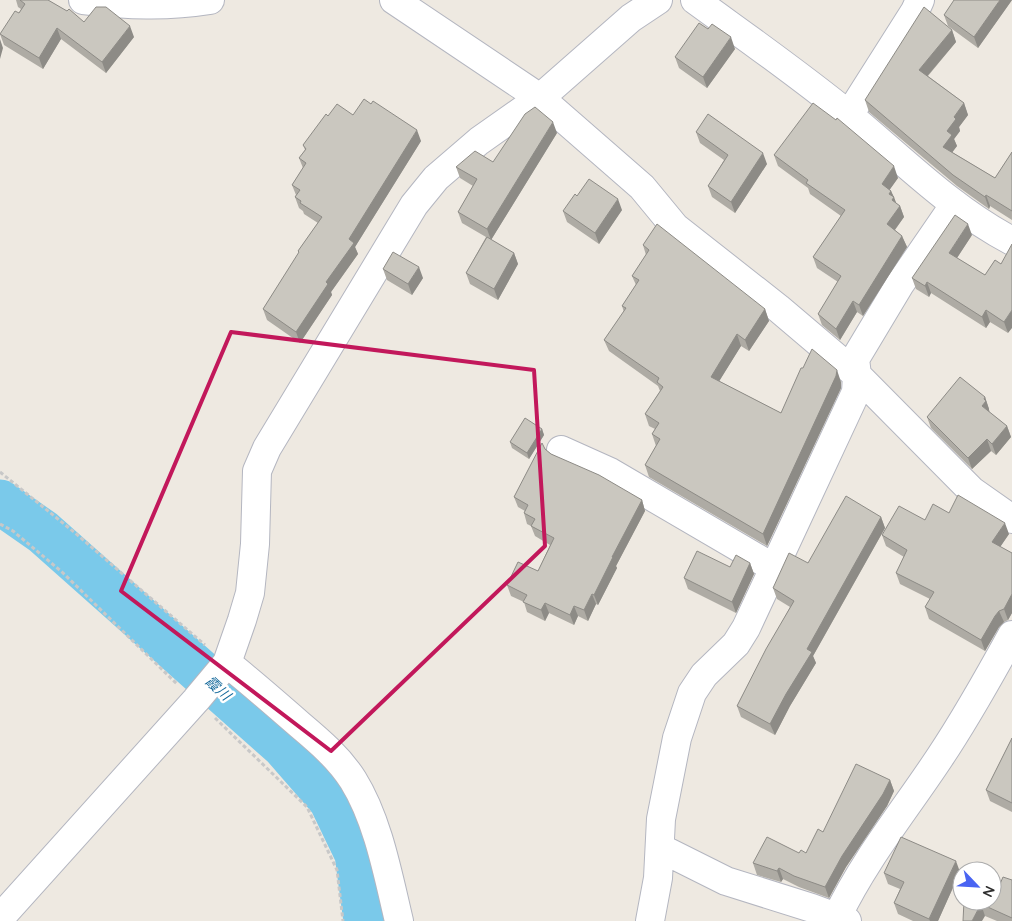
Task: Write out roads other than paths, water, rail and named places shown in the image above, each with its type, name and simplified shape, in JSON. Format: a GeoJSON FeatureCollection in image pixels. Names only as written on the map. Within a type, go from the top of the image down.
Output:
{"type":"FeatureCollection","features":[{"type":"Feature","properties":{"kind":"street"},"geometry":{"type":"LineString","coordinates":[[83,0],[132,5],[181,5],[210,0]]}},
{"type":"Feature","properties":{"kind":"street"},"geometry":{"type":"LineString","coordinates":[[394,0],[540,98],[642,187],[675,227],[778,308],[857,375],[972,490],[1012,519]]}},
{"type":"Feature","properties":{"kind":"street"},"geometry":{"type":"LineString","coordinates":[[0,918],[224,667],[250,593],[255,544],[257,471],[267,448],[414,205],[436,178],[479,141],[540,98],[631,18],[658,0]]}},
{"type":"Feature","properties":{"kind":"street"},"geometry":{"type":"LineString","coordinates":[[695,0],[849,114],[954,204],[1012,240]]}},
{"type":"Feature","properties":{"kind":"street"},"geometry":{"type":"LineString","coordinates":[[849,114],[920,0]]}},
{"type":"Feature","properties":{"kind":"street"},"geometry":{"type":"LineString","coordinates":[[650,921],[658,878],[660,819],[677,738],[692,693],[704,675],[736,644],[746,628],[856,392],[857,375],[855,359],[900,284],[954,204]]}},
{"type":"Feature","properties":{"kind":"street"},"geometry":{"type":"LineString","coordinates":[[561,450],[610,472],[774,568]]}},
{"type":"Feature","properties":{"kind":"street"},"geometry":{"type":"LineString","coordinates":[[660,848],[726,881],[842,919],[845,899],[942,756],[1012,635]]}},
{"type":"Feature","properties":{"kind":"street"},"geometry":{"type":"LineString","coordinates":[[224,667],[322,744],[339,761],[353,780],[365,802],[376,833],[399,921]]}},
{"type":"Feature","properties":{"kind":"waterway","name":"霞川"},"geometry":{"type":"LineString","coordinates":[[0,502],[43,532],[284,746],[331,800],[357,854],[366,921]]}}]}
